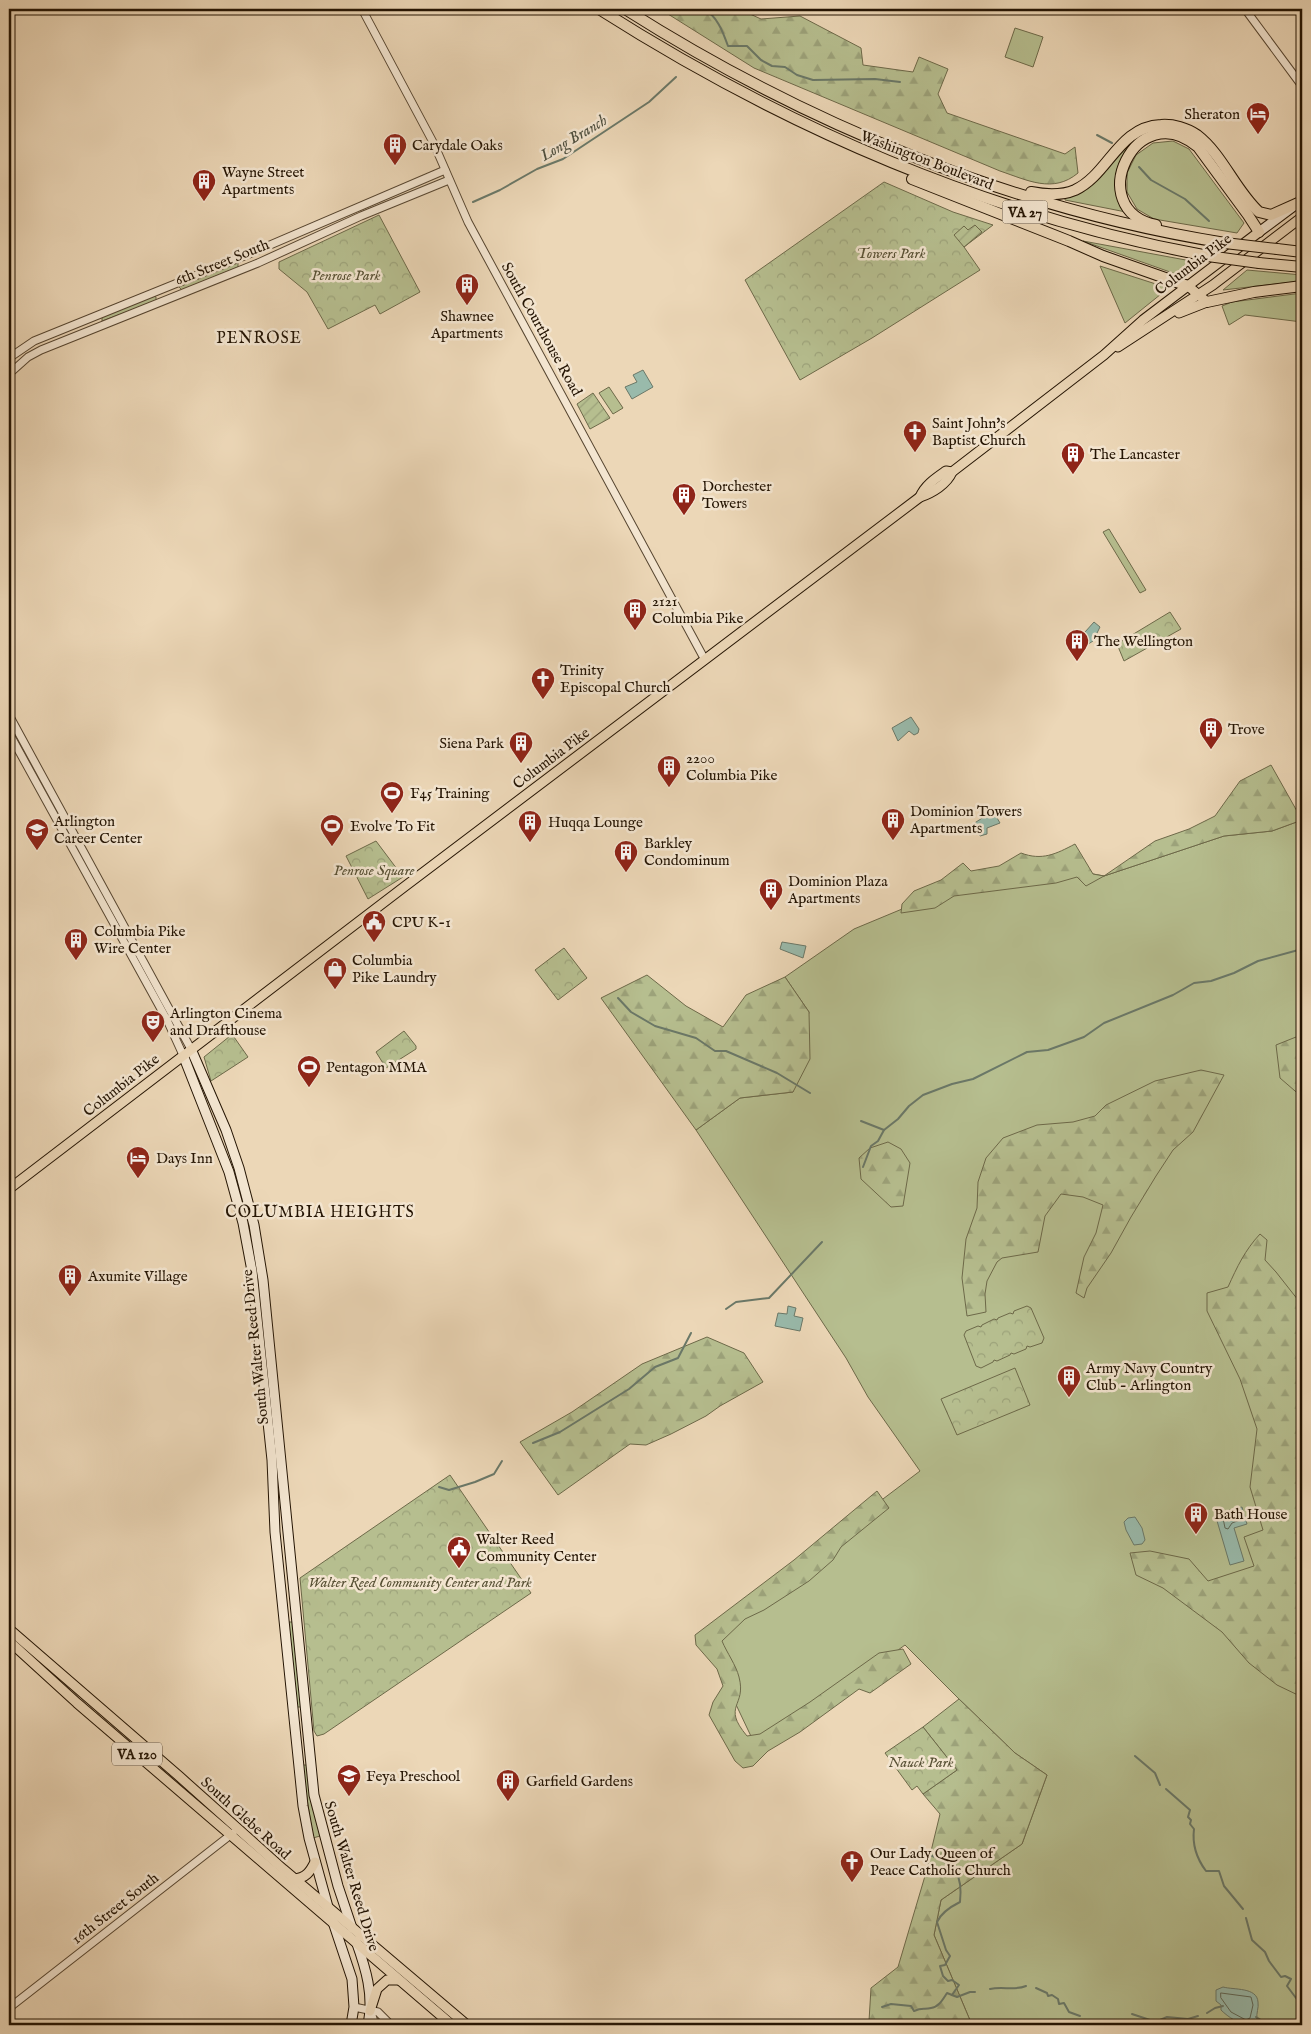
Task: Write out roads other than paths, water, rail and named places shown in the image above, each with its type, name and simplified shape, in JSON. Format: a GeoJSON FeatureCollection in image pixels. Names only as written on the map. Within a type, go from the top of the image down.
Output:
{"type":"FeatureCollection","features":[{"type":"Feature","properties":{"kind":"highway","name":"Washington Boulevard"},"geometry":{"type":"LineString","coordinates":[[599,9],[665,50],[740,92],[848,145],[929,178],[1032,214],[1105,235],[1208,256],[1302,267]]}},
{"type":"Feature","properties":{"kind":"highway","name":"Washington Boulevard"},"geometry":{"type":"LineString","coordinates":[[624,9],[696,52],[772,93],[894,149],[969,177],[1093,216],[1160,232],[1225,243],[1302,250]]}},
{"type":"Feature","properties":{"kind":"highway"},"geometry":{"type":"LineString","coordinates":[[969,177],[1043,194],[1065,193],[1076,189],[1090,180],[1131,134],[1148,127],[1165,125],[1183,128],[1203,140],[1258,212],[1271,215],[1300,202]]}},
{"type":"Feature","properties":{"kind":"highway"},"geometry":{"type":"LineString","coordinates":[[1225,243],[1192,232],[1147,223],[1134,214],[1124,199],[1120,180],[1124,161],[1131,150],[1141,141],[1158,134],[1171,134],[1188,140],[1198,147],[1251,218],[1258,232]]}},
{"type":"Feature","properties":{"kind":"highway"},"geometry":{"type":"LineString","coordinates":[[848,145],[894,171],[937,190],[1103,256],[1188,286]]}},
{"type":"Feature","properties":{"kind":"highway"},"geometry":{"type":"LineString","coordinates":[[1203,298],[1302,286]]}},
{"type":"Feature","properties":{"kind":"main road","name":"Columbia Pike"},"geometry":{"type":"LineString","coordinates":[[1104,355],[1128,332],[1300,202]]}},
{"type":"Feature","properties":{"kind":"main road","name":"Columbia Pike"},"geometry":{"type":"LineString","coordinates":[[9,1189],[920,496],[930,493],[950,478],[952,472],[1104,355],[1153,325],[1203,298],[1302,217]]}},
{"type":"Feature","properties":{"kind":"main road"},"geometry":{"type":"LineString","coordinates":[[1188,286],[1203,298]]}},
{"type":"Feature","properties":{"kind":"main road","name":"South Walter Reed Drive"},"geometry":{"type":"LineString","coordinates":[[191,1049],[235,1153],[254,1225],[263,1280],[314,1796],[338,1886],[367,1973],[370,2011],[368,2025]]}},
{"type":"Feature","properties":{"kind":"main road","name":"South Walter Reed Drive"},"geometry":{"type":"LineString","coordinates":[[183,1055],[229,1172],[243,1223],[252,1271],[272,1460],[275,1532],[303,1806],[324,1910],[334,1925],[352,1979],[354,2007],[351,2025]]}},
{"type":"Feature","properties":{"kind":"main road","name":"South Glebe Road"},"geometry":{"type":"LineString","coordinates":[[9,1629],[180,1776],[234,1832],[294,1879],[324,1910]]}},
{"type":"Feature","properties":{"kind":"main road","name":"South Glebe Road"},"geometry":{"type":"LineString","coordinates":[[9,1642],[324,1910],[351,1926],[452,2025]]}},
{"type":"Feature","properties":{"kind":"main road"},"geometry":{"type":"LineString","coordinates":[[294,1879],[302,1878],[310,1872],[315,1862]]}},
{"type":"Feature","properties":{"kind":"main road","name":"South Glebe Road"},"geometry":{"type":"LineString","coordinates":[[334,1925],[406,1982],[466,2025]]}},
{"type":"Feature","properties":{"kind":"main road"},"geometry":{"type":"LineString","coordinates":[[370,2011],[377,1988],[387,1980],[406,1982]]}},
{"type":"Feature","properties":{"kind":"street","name":"South Courthouse Road"},"geometry":{"type":"LineString","coordinates":[[362,9],[430,136],[463,212],[490,265],[705,660]]}},
{"type":"Feature","properties":{"kind":"street"},"geometry":{"type":"LineString","coordinates":[[1245,9],[1302,86]]}},
{"type":"Feature","properties":{"kind":"street","name":"6th Street South"},"geometry":{"type":"LineString","coordinates":[[9,358],[34,341],[249,254],[445,170]]}},
{"type":"Feature","properties":{"kind":"street","name":"6th Street South"},"geometry":{"type":"LineString","coordinates":[[9,374],[28,357],[41,350],[258,263],[361,216],[449,180]]}},
{"type":"Feature","properties":{"kind":"street","name":"South Walter Reed Drive"},"geometry":{"type":"LineString","coordinates":[[9,715],[191,1049]]}},
{"type":"Feature","properties":{"kind":"street","name":"South Walter Reed Drive"},"geometry":{"type":"LineString","coordinates":[[9,733],[167,1020],[183,1055]]}},
{"type":"Feature","properties":{"kind":"street","name":"16th Street South"},"geometry":{"type":"LineString","coordinates":[[9,2008],[234,1832]]}},
{"type":"Feature","properties":{"kind":"street"},"geometry":{"type":"LineString","coordinates":[[354,2007],[378,2012],[391,2025]]}},
{"type":"Feature","properties":{"kind":"street"},"geometry":{"type":"LineString","coordinates":[[370,2011],[375,2025]]}},
{"type":"Feature","properties":{"kind":"water"},"geometry":{"type":"Polygon","coordinates":[[[643,370],[653,387],[632,399],[625,387],[637,382],[633,375],[643,370]]]}},
{"type":"Feature","properties":{"kind":"water"},"geometry":{"type":"Polygon","coordinates":[[[1094,622],[1100,627],[1093,641],[1082,648],[1076,642],[1094,622]]]}},
{"type":"Feature","properties":{"kind":"water"},"geometry":{"type":"Polygon","coordinates":[[[911,717],[919,729],[918,733],[914,735],[909,731],[898,741],[892,728],[911,717]]]}},
{"type":"Feature","properties":{"kind":"water"},"geometry":{"type":"Polygon","coordinates":[[[993,811],[1000,823],[987,828],[987,834],[980,836],[973,824],[993,811]]]}},
{"type":"Feature","properties":{"kind":"water"},"geometry":{"type":"Polygon","coordinates":[[[782,942],[806,946],[803,958],[780,949],[782,942]]]}},
{"type":"Feature","properties":{"kind":"water"},"geometry":{"type":"Polygon","coordinates":[[[788,1306],[796,1308],[794,1316],[803,1318],[800,1331],[775,1326],[778,1313],[787,1314],[788,1306]]]}},
{"type":"Feature","properties":{"kind":"water"},"geometry":{"type":"Polygon","coordinates":[[[1242,1507],[1247,1524],[1234,1528],[1244,1561],[1230,1565],[1215,1514],[1242,1507]]]}},
{"type":"Feature","properties":{"kind":"water"},"geometry":{"type":"Polygon","coordinates":[[[1135,1517],[1142,1528],[1145,1540],[1142,1544],[1134,1545],[1124,1522],[1128,1518],[1135,1517]]]}},
{"type":"Feature","properties":{"kind":"water"},"geometry":{"type":"Polygon","coordinates":[[[1223,1987],[1249,1991],[1254,1994],[1258,2002],[1257,2019],[1250,2025],[1242,2024],[1221,2010],[1221,2005],[1216,2001],[1216,1990],[1223,1987]]]}},
{"type":"Feature","properties":{"kind":"waterway","name":"Long Branch"},"geometry":{"type":"LineString","coordinates":[[703,9],[716,20],[728,46],[747,46],[761,60],[772,66],[785,67],[797,75],[813,80],[875,79],[900,82]]}},
{"type":"Feature","properties":{"kind":"waterway","name":"Long Branch"},"geometry":{"type":"LineString","coordinates":[[473,202],[500,190],[537,169],[563,159],[649,102],[676,77]]}},
{"type":"Feature","properties":{"kind":"waterway","name":"Long Branch"},"geometry":{"type":"LineString","coordinates":[[1097,135],[1112,143]]}},
{"type":"Feature","properties":{"kind":"waterway","name":"Long Branch"},"geometry":{"type":"LineString","coordinates":[[1139,167],[1151,180],[1185,199],[1209,221]]}},
{"type":"Feature","properties":{"kind":"waterway"},"geometry":{"type":"LineString","coordinates":[[863,1167],[871,1146],[878,1141],[884,1130],[923,1095],[952,1084],[973,1079],[1027,1052],[1048,1050],[1084,1037],[1104,1023],[1173,995],[1194,983],[1211,981],[1234,973],[1258,961],[1302,949]]}},
{"type":"Feature","properties":{"kind":"waterway"},"geometry":{"type":"LineString","coordinates":[[618,998],[631,1012],[655,1026],[696,1038],[715,1051],[726,1051],[777,1073],[810,1093]]}},
{"type":"Feature","properties":{"kind":"waterway"},"geometry":{"type":"LineString","coordinates":[[861,1121],[884,1130]]}},
{"type":"Feature","properties":{"kind":"waterway"},"geometry":{"type":"LineString","coordinates":[[726,1309],[736,1302],[769,1298],[822,1242]]}},
{"type":"Feature","properties":{"kind":"waterway"},"geometry":{"type":"LineString","coordinates":[[533,1443],[560,1432],[629,1389],[655,1367],[678,1358],[691,1333]]}},
{"type":"Feature","properties":{"kind":"waterway"},"geometry":{"type":"LineString","coordinates":[[439,1487],[449,1490],[475,1482],[494,1474],[502,1461]]}},
{"type":"Feature","properties":{"kind":"waterway"},"geometry":{"type":"LineString","coordinates":[[1135,1756],[1155,1773],[1160,1785]]}},
{"type":"Feature","properties":{"kind":"waterway"},"geometry":{"type":"LineString","coordinates":[[1166,1789],[1190,1810],[1188,1817],[1194,1829],[1195,1846],[1198,1857],[1206,1871],[1219,1871],[1224,1886],[1243,1909]]}},
{"type":"Feature","properties":{"kind":"waterway"},"geometry":{"type":"LineString","coordinates":[[930,1855],[952,1867],[959,1878],[960,1902],[944,1913],[937,1922],[946,1950],[950,1956],[945,1965],[940,1966],[943,1976],[948,1981],[952,1980],[959,1985],[952,1995]]}},
{"type":"Feature","properties":{"kind":"waterway"},"geometry":{"type":"LineString","coordinates":[[1246,1918],[1252,1940],[1265,1952],[1281,1977],[1285,1976],[1291,1979],[1287,1986],[1299,2002],[1302,2001]]}},
{"type":"Feature","properties":{"kind":"waterway"},"geometry":{"type":"LineString","coordinates":[[990,1989],[1026,1986]]}},
{"type":"Feature","properties":{"kind":"waterway"},"geometry":{"type":"LineString","coordinates":[[1036,1988],[1047,1993],[1048,1996],[1052,1995],[1058,1999],[1059,2004],[1064,2003],[1069,2012],[1080,2016]]}},
{"type":"Feature","properties":{"kind":"waterway"},"geometry":{"type":"LineString","coordinates":[[882,2007],[891,2004],[911,2006],[914,2011],[929,2009],[941,2002],[947,1993],[957,1997],[975,1992]]}},
{"type":"Feature","properties":{"kind":"waterway"},"geometry":{"type":"LineString","coordinates":[[1207,2013],[1223,2006]]}},
{"type":"Feature","properties":{"kind":"waterway"},"geometry":{"type":"LineString","coordinates":[[1132,2014],[1150,2020],[1160,2020],[1167,2017],[1188,2019],[1198,2016]]}},
{"type":"Feature","properties":{"kind":"waterway"},"geometry":{"type":"LineString","coordinates":[[1256,2017],[1261,2020],[1277,2020],[1281,2025]]}},
{"type":"Feature","properties":{"kind":"waterway"},"geometry":{"type":"LineString","coordinates":[[1281,2025],[1292,2025]]}},
{"type":"Feature","properties":{"kind":"place","name":"Sheraton"},"geometry":{"type":"Point","coordinates":[1258,135]}},
{"type":"Feature","properties":{"kind":"place","name":"Carydale Oaks"},"geometry":{"type":"Point","coordinates":[395,166]}},
{"type":"Feature","properties":{"kind":"place","name":"Wayne Street Apartments"},"geometry":{"type":"Point","coordinates":[204,202]}},
{"type":"Feature","properties":{"kind":"place","name":"Shawnee Apartments"},"geometry":{"type":"Point","coordinates":[467,306]}},
{"type":"Feature","properties":{"kind":"place","name":"Saint John's Baptist Church"},"geometry":{"type":"Point","coordinates":[915,453]}},
{"type":"Feature","properties":{"kind":"place","name":"The Lancaster"},"geometry":{"type":"Point","coordinates":[1073,475]}},
{"type":"Feature","properties":{"kind":"place","name":"Dorchester Towers"},"geometry":{"type":"Point","coordinates":[684,516]}},
{"type":"Feature","properties":{"kind":"place","name":"2121 Columbia Pike"},"geometry":{"type":"Point","coordinates":[635,631]}},
{"type":"Feature","properties":{"kind":"place","name":"The Wellington"},"geometry":{"type":"Point","coordinates":[1077,662]}},
{"type":"Feature","properties":{"kind":"place","name":"Trinity Episcopal Church"},"geometry":{"type":"Point","coordinates":[543,700]}},
{"type":"Feature","properties":{"kind":"place","name":"Trove"},"geometry":{"type":"Point","coordinates":[1211,750]}},
{"type":"Feature","properties":{"kind":"place","name":"Siena Park"},"geometry":{"type":"Point","coordinates":[521,764]}},
{"type":"Feature","properties":{"kind":"place","name":"2200 Columbia Pike"},"geometry":{"type":"Point","coordinates":[669,788]}},
{"type":"Feature","properties":{"kind":"place","name":"F45 Training"},"geometry":{"type":"Point","coordinates":[392,814]}},
{"type":"Feature","properties":{"kind":"place","name":"Dominion Towers Apartments"},"geometry":{"type":"Point","coordinates":[893,841]}},
{"type":"Feature","properties":{"kind":"place","name":"Huqqa Lounge"},"geometry":{"type":"Point","coordinates":[530,843]}},
{"type":"Feature","properties":{"kind":"place","name":"Evolve To Fit"},"geometry":{"type":"Point","coordinates":[332,847]}},
{"type":"Feature","properties":{"kind":"place","name":"Arlington Career Center"},"geometry":{"type":"Point","coordinates":[37,851]}},
{"type":"Feature","properties":{"kind":"place","name":"Barkley Condominum"},"geometry":{"type":"Point","coordinates":[626,873]}},
{"type":"Feature","properties":{"kind":"place","name":"Dominion Plaza Apartments"},"geometry":{"type":"Point","coordinates":[771,911]}},
{"type":"Feature","properties":{"kind":"place","name":"CPU K-1"},"geometry":{"type":"Point","coordinates":[374,943]}},
{"type":"Feature","properties":{"kind":"place","name":"Columbia Pike Wire Center"},"geometry":{"type":"Point","coordinates":[76,961]}},
{"type":"Feature","properties":{"kind":"place","name":"Columbia Pike Laundry"},"geometry":{"type":"Point","coordinates":[335,990]}},
{"type":"Feature","properties":{"kind":"place","name":"Arlington Cinema and Drafthouse"},"geometry":{"type":"Point","coordinates":[153,1043]}},
{"type":"Feature","properties":{"kind":"place","name":"Pentagon MMA"},"geometry":{"type":"Point","coordinates":[309,1088]}},
{"type":"Feature","properties":{"kind":"place","name":"Days Inn"},"geometry":{"type":"Point","coordinates":[138,1179]}},
{"type":"Feature","properties":{"kind":"place","name":"Axumite Village"},"geometry":{"type":"Point","coordinates":[70,1297]}},
{"type":"Feature","properties":{"kind":"place","name":"Army Navy Country Club - Arlington"},"geometry":{"type":"Point","coordinates":[1069,1398]}},
{"type":"Feature","properties":{"kind":"place","name":"Bath House"},"geometry":{"type":"Point","coordinates":[1196,1535]}},
{"type":"Feature","properties":{"kind":"place","name":"Walter Reed Community Center"},"geometry":{"type":"Point","coordinates":[459,1569]}},
{"type":"Feature","properties":{"kind":"place","name":"Feya Preschool"},"geometry":{"type":"Point","coordinates":[349,1797]}},
{"type":"Feature","properties":{"kind":"place","name":"Garfield Gardens"},"geometry":{"type":"Point","coordinates":[508,1802]}},
{"type":"Feature","properties":{"kind":"place","name":"Our Lady Queen of Peace Catholic Church"},"geometry":{"type":"Point","coordinates":[852,1883]}},
{"type":"Feature","properties":{"kind":"district","name":"PENROSE"},"geometry":{"type":"Point","coordinates":[259,337]}},
{"type":"Feature","properties":{"kind":"district","name":"COLUMBIA HEIGHTS"},"geometry":{"type":"Point","coordinates":[320,1211]}},
{"type":"Feature","properties":{"kind":"park label","name":"Towers Park"},"geometry":{"type":"Point","coordinates":[891,253]}},
{"type":"Feature","properties":{"kind":"park label","name":"Penrose Park"},"geometry":{"type":"Point","coordinates":[346,275]}},
{"type":"Feature","properties":{"kind":"park label","name":"Penrose Square"},"geometry":{"type":"Point","coordinates":[374,870]}},
{"type":"Feature","properties":{"kind":"park label","name":"Walter Reed Community Center and Park"},"geometry":{"type":"Point","coordinates":[420,1582]}},
{"type":"Feature","properties":{"kind":"park label","name":"Nauck Park"},"geometry":{"type":"Point","coordinates":[921,1762]}}]}
